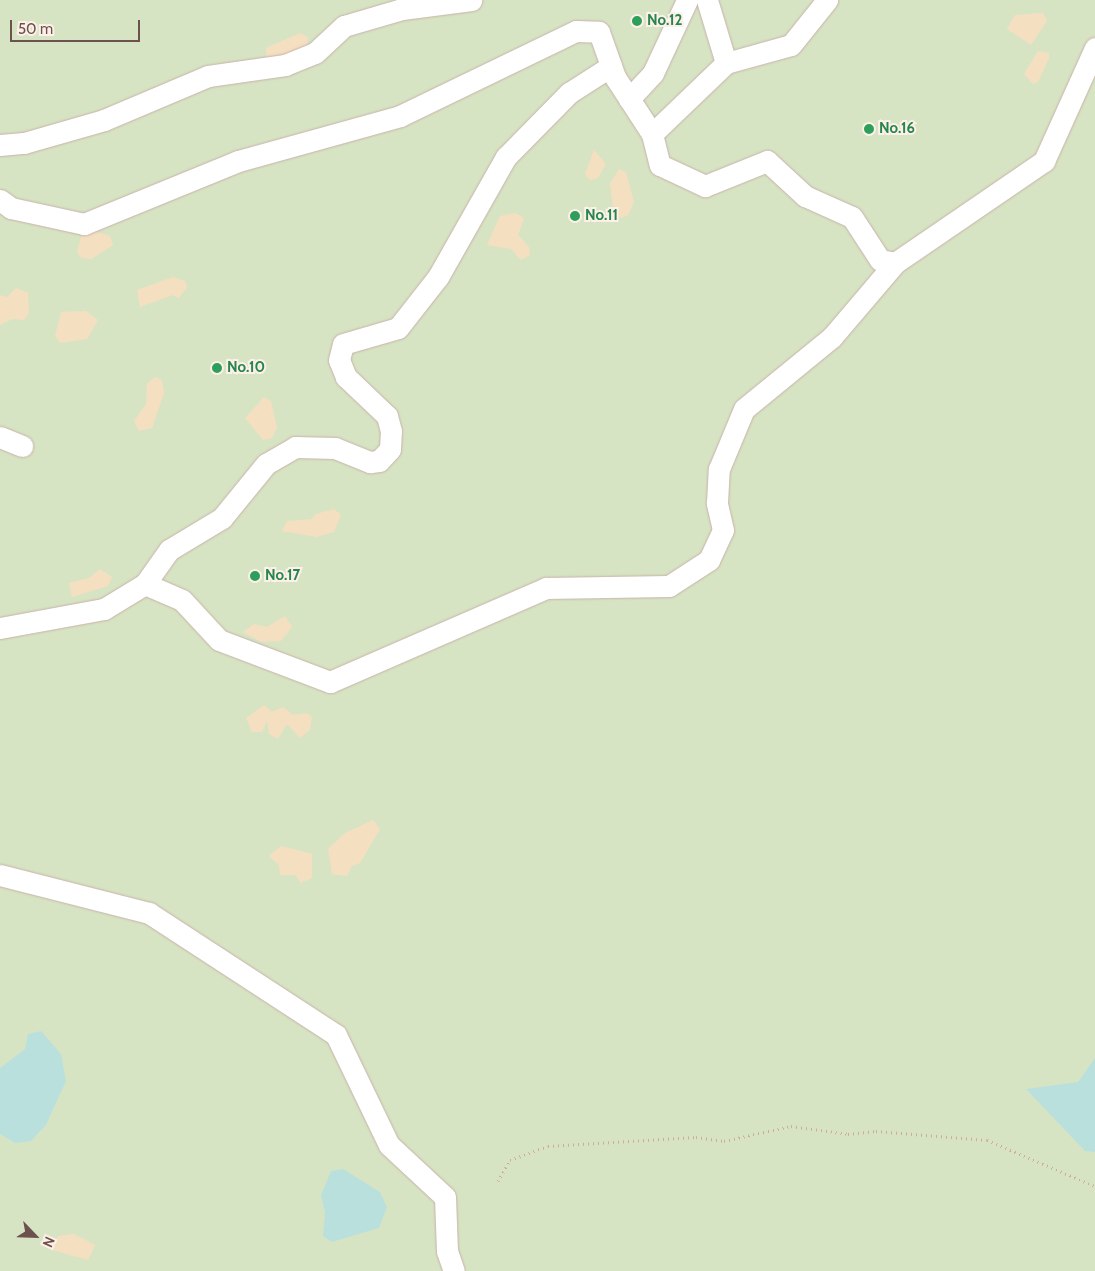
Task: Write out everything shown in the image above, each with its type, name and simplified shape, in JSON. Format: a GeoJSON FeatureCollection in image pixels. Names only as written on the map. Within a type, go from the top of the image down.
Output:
{"type":"FeatureCollection","features":[{"type":"Feature","properties":{"kind":"lane"},"geometry":{"type":"LineString","coordinates":[[0,145],[24,143],[104,120],[208,76],[285,65],[315,53],[344,26],[394,11],[471,0]]}},
{"type":"Feature","properties":{"kind":"lane"},"geometry":{"type":"LineString","coordinates":[[629,99],[653,73],[687,0]]}},
{"type":"Feature","properties":{"kind":"lane"},"geometry":{"type":"LineString","coordinates":[[707,0],[726,64]]}},
{"type":"Feature","properties":{"kind":"lane"},"geometry":{"type":"LineString","coordinates":[[652,134],[726,64],[791,45],[827,0]]}},
{"type":"Feature","properties":{"kind":"lane"},"geometry":{"type":"LineString","coordinates":[[0,200],[11,208],[84,224],[238,161],[400,116],[576,31],[599,32],[611,66],[629,99],[652,134],[660,165],[705,186],[767,160],[805,196],[852,216],[880,260],[895,263]]}},
{"type":"Feature","properties":{"kind":"lane"},"geometry":{"type":"LineString","coordinates":[[145,584],[182,600],[219,640],[330,682],[546,588],[669,586],[710,560],[723,530],[717,503],[719,469],[744,409],[832,337],[895,263],[1044,160],[1095,48]]}},
{"type":"Feature","properties":{"kind":"lane"},"geometry":{"type":"LineString","coordinates":[[0,628],[104,609],[145,584],[170,550],[222,518],[266,464],[295,447],[335,448],[370,462],[379,461],[390,449],[387,416],[346,377],[339,360],[344,344],[398,328],[438,277],[506,156],[569,94],[611,66]]}},
{"type":"Feature","properties":{"kind":"lane"},"geometry":{"type":"LineString","coordinates":[[0,437],[22,446]]}},
{"type":"Feature","properties":{"kind":"lane"},"geometry":{"type":"LineString","coordinates":[[0,875],[149,913],[336,1035],[389,1145],[445,1197],[447,1251],[454,1271]]}},
{"type":"Feature","properties":{"kind":"path"},"geometry":{"type":"LineString","coordinates":[[498,1180],[510,1160],[548,1146],[696,1137],[724,1141],[791,1126],[848,1134],[876,1132],[987,1140],[1095,1186]]}},
{"type":"Feature","properties":{"kind":"green space"},"geometry":{"type":"Polygon","coordinates":[[[0,0],[1095,0],[1095,1271],[0,1271],[0,0]]]}},
{"type":"Feature","properties":{"kind":"sand"},"geometry":{"type":"Polygon","coordinates":[[[1043,13],[1047,21],[1031,45],[1007,29],[1015,15],[1043,13]]]}},
{"type":"Feature","properties":{"kind":"sand"},"geometry":{"type":"Polygon","coordinates":[[[300,33],[308,37],[307,46],[270,60],[266,56],[266,48],[300,33]]]}},
{"type":"Feature","properties":{"kind":"sand"},"geometry":{"type":"Polygon","coordinates":[[[1038,51],[1049,53],[1049,58],[1038,82],[1033,84],[1024,74],[1038,51]]]}},
{"type":"Feature","properties":{"kind":"sand"},"geometry":{"type":"Polygon","coordinates":[[[594,150],[606,164],[598,178],[590,180],[585,174],[594,150]]]}},
{"type":"Feature","properties":{"kind":"sand"},"geometry":{"type":"Polygon","coordinates":[[[619,169],[626,172],[634,202],[628,215],[621,218],[614,216],[610,184],[619,169]]]}},
{"type":"Feature","properties":{"kind":"sand"},"geometry":{"type":"Polygon","coordinates":[[[515,213],[524,218],[518,235],[529,247],[530,255],[521,260],[511,249],[487,245],[500,216],[515,213]]]}},
{"type":"Feature","properties":{"kind":"sand"},"geometry":{"type":"Polygon","coordinates":[[[93,231],[110,236],[113,245],[91,259],[81,258],[77,252],[81,237],[93,231]]]}},
{"type":"Feature","properties":{"kind":"sand"},"geometry":{"type":"Polygon","coordinates":[[[173,277],[185,281],[187,287],[179,298],[173,295],[140,307],[137,290],[173,277]]]}},
{"type":"Feature","properties":{"kind":"sand"},"geometry":{"type":"Polygon","coordinates":[[[16,288],[28,293],[29,313],[24,320],[12,319],[0,325],[0,295],[7,297],[16,288]]]}},
{"type":"Feature","properties":{"kind":"sand"},"geometry":{"type":"Polygon","coordinates":[[[86,311],[98,320],[87,339],[60,343],[55,336],[61,312],[86,311]]]}},
{"type":"Feature","properties":{"kind":"sand"},"geometry":{"type":"Polygon","coordinates":[[[155,377],[162,380],[164,393],[152,428],[139,431],[134,421],[146,404],[147,384],[155,377]]]}},
{"type":"Feature","properties":{"kind":"sand"},"geometry":{"type":"Polygon","coordinates":[[[264,397],[271,401],[277,428],[272,438],[263,440],[245,418],[264,397]]]}},
{"type":"Feature","properties":{"kind":"sand"},"geometry":{"type":"Polygon","coordinates":[[[334,509],[341,515],[334,532],[316,537],[282,531],[287,521],[312,519],[316,514],[334,509]]]}},
{"type":"Feature","properties":{"kind":"sand"},"geometry":{"type":"Polygon","coordinates":[[[100,569],[112,577],[108,586],[72,597],[69,583],[89,578],[100,569]]]}},
{"type":"Feature","properties":{"kind":"sand"},"geometry":{"type":"Polygon","coordinates":[[[285,616],[292,627],[281,641],[261,642],[243,632],[254,624],[267,627],[285,616]]]}},
{"type":"Feature","properties":{"kind":"sand"},"geometry":{"type":"Polygon","coordinates":[[[264,705],[272,712],[283,707],[293,715],[307,713],[312,717],[310,730],[300,738],[287,724],[278,739],[269,734],[267,721],[262,732],[252,732],[246,718],[264,705]]]}},
{"type":"Feature","properties":{"kind":"sand"},"geometry":{"type":"Polygon","coordinates":[[[373,820],[380,829],[360,863],[352,866],[347,876],[332,874],[328,849],[345,833],[373,820]]]}},
{"type":"Feature","properties":{"kind":"sand"},"geometry":{"type":"Polygon","coordinates":[[[281,846],[312,854],[312,878],[301,883],[295,875],[280,875],[279,865],[269,856],[281,846]]]}},
{"type":"Feature","properties":{"kind":"sand"},"geometry":{"type":"Polygon","coordinates":[[[74,1234],[95,1245],[88,1260],[52,1250],[58,1236],[74,1234]]]}},
{"type":"Feature","properties":{"kind":"water"},"geometry":{"type":"Polygon","coordinates":[[[41,1031],[61,1054],[66,1081],[46,1125],[31,1141],[15,1143],[0,1134],[0,1068],[25,1049],[28,1034],[41,1031]]]}},
{"type":"Feature","properties":{"kind":"water"},"geometry":{"type":"Polygon","coordinates":[[[1095,1058],[1095,1152],[1085,1151],[1026,1089],[1078,1082],[1095,1058]]]}},
{"type":"Feature","properties":{"kind":"water"},"geometry":{"type":"Polygon","coordinates":[[[343,1169],[380,1192],[387,1207],[379,1228],[332,1242],[323,1236],[325,1212],[321,1195],[331,1171],[343,1169]]]}},
{"type":"Feature","properties":{"kind":"place","name":"No.12"},"geometry":{"type":"Point","coordinates":[637,21]}},
{"type":"Feature","properties":{"kind":"place","name":"No.16"},"geometry":{"type":"Point","coordinates":[869,129]}},
{"type":"Feature","properties":{"kind":"place","name":"No.11"},"geometry":{"type":"Point","coordinates":[575,216]}},
{"type":"Feature","properties":{"kind":"place","name":"No.10"},"geometry":{"type":"Point","coordinates":[217,368]}},
{"type":"Feature","properties":{"kind":"place","name":"No.17"},"geometry":{"type":"Point","coordinates":[255,576]}}]}
